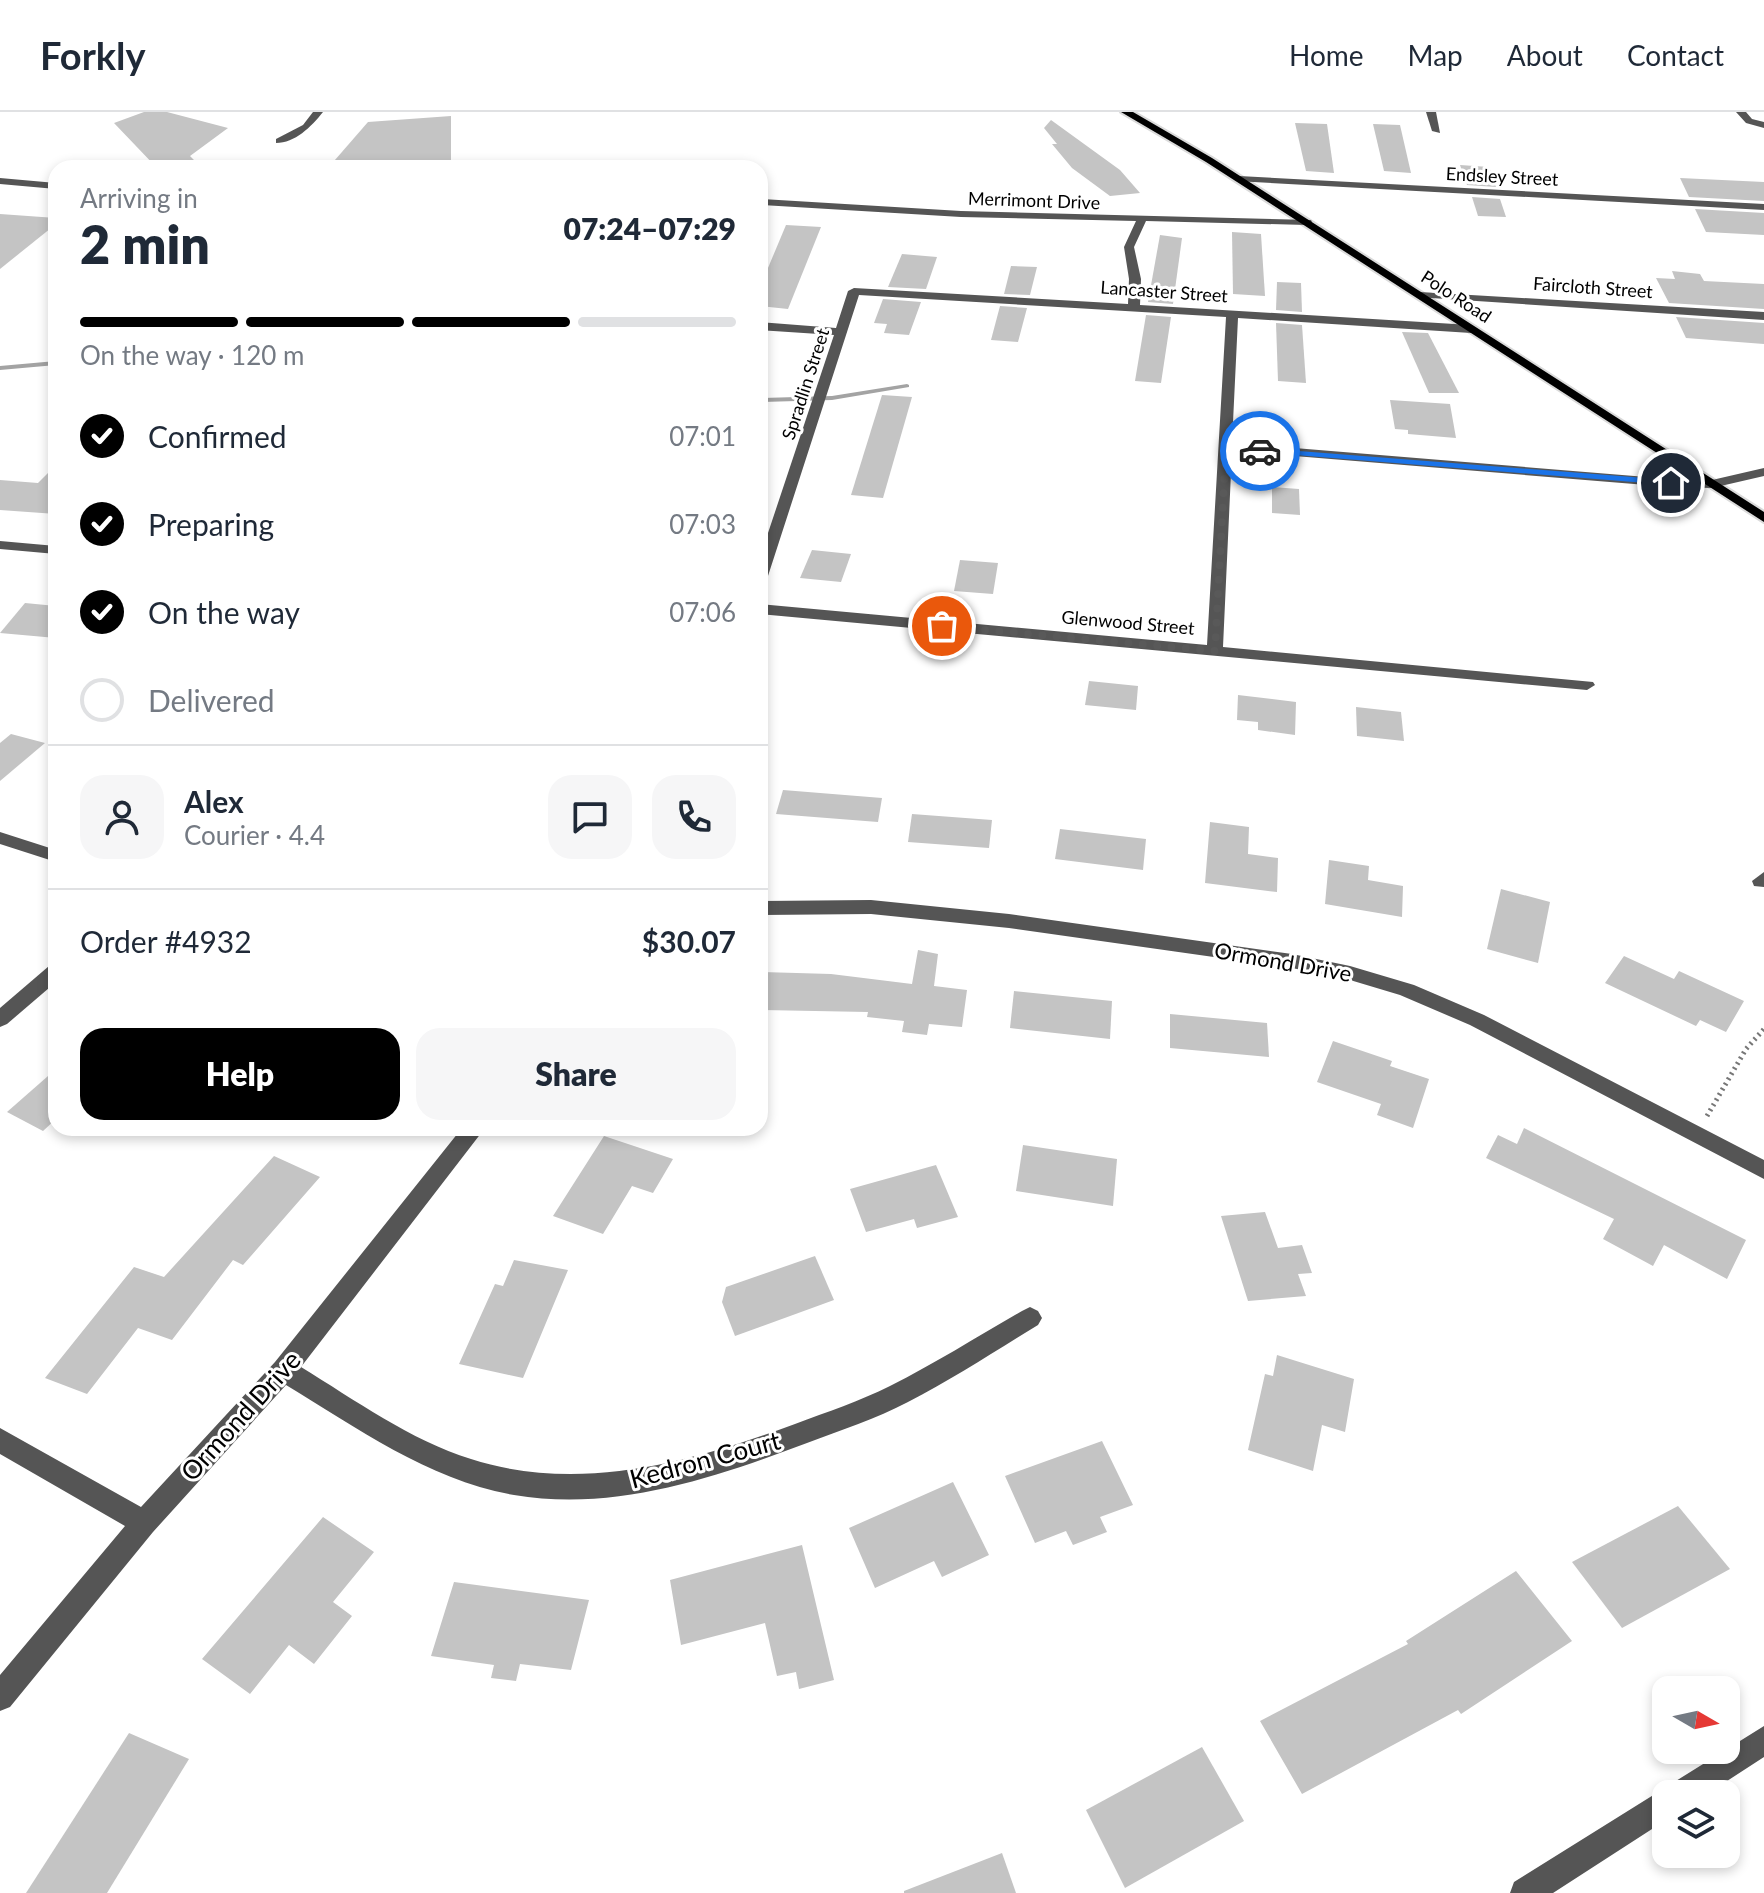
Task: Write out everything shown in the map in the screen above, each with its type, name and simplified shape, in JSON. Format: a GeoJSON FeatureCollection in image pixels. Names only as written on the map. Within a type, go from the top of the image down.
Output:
{"type":"FeatureCollection","features":[{"type":"Feature","properties":{"kind":"main road","name":"Polo Road"},"geometry":{"type":"LineString","coordinates":[[1126,112],[1307,222],[1764,518]]}},
{"type":"Feature","properties":{"kind":"street"},"geometry":{"type":"LineString","coordinates":[[279,141],[306,127],[318,112]]}},
{"type":"Feature","properties":{"kind":"street"},"geometry":{"type":"LineString","coordinates":[[1431,112],[1437,131]]}},
{"type":"Feature","properties":{"kind":"street"},"geometry":{"type":"LineString","coordinates":[[1741,112],[1749,121],[1764,125]]}},
{"type":"Feature","properties":{"kind":"street","name":"Endsley Street"},"geometry":{"type":"LineString","coordinates":[[1239,179],[1764,207]]}},
{"type":"Feature","properties":{"kind":"street"},"geometry":{"type":"LineString","coordinates":[[0,181],[48,185]]}},
{"type":"Feature","properties":{"kind":"street","name":"Merrimont Drive"},"geometry":{"type":"LineString","coordinates":[[768,202],[1141,221],[1307,222]]}},
{"type":"Feature","properties":{"kind":"street"},"geometry":{"type":"LineString","coordinates":[[1134,308],[1135,279],[1129,247],[1141,221]]}},
{"type":"Feature","properties":{"kind":"street","name":"Lancaster Street"},"geometry":{"type":"LineString","coordinates":[[854,291],[1471,329]]}},
{"type":"Feature","properties":{"kind":"street","name":"Spradlin Street"},"geometry":{"type":"LineString","coordinates":[[768,555],[854,291]]}},
{"type":"Feature","properties":{"kind":"street","name":"Faircloth Street"},"geometry":{"type":"LineString","coordinates":[[1420,295],[1764,316]]}},
{"type":"Feature","properties":{"kind":"street"},"geometry":{"type":"LineString","coordinates":[[1215,651],[1232,314]]}},
{"type":"Feature","properties":{"kind":"street"},"geometry":{"type":"LineString","coordinates":[[768,327],[843,332]]}},
{"type":"Feature","properties":{"kind":"street"},"geometry":{"type":"LineString","coordinates":[[1226,447],[1455,468],[1712,484],[1764,472]]}},
{"type":"Feature","properties":{"kind":"street"},"geometry":{"type":"LineString","coordinates":[[0,545],[48,549]]}},
{"type":"Feature","properties":{"kind":"street","name":"Glenwood Street"},"geometry":{"type":"LineString","coordinates":[[768,610],[1587,685]]}},
{"type":"Feature","properties":{"kind":"street"},"geometry":{"type":"LineString","coordinates":[[0,838],[48,853]]}},
{"type":"Feature","properties":{"kind":"street","name":"Ormond Drive"},"geometry":{"type":"LineString","coordinates":[[768,908],[871,907],[1009,921],[1292,961],[1350,973],[1407,990],[1477,1020],[1764,1170]]}},
{"type":"Feature","properties":{"kind":"street"},"geometry":{"type":"LineString","coordinates":[[0,1019],[48,978]]}},
{"type":"Feature","properties":{"kind":"street","name":"Ormond Drive"},"geometry":{"type":"LineString","coordinates":[[0,1697],[144,1523],[284,1370],[468,1136]]}},
{"type":"Feature","properties":{"kind":"street","name":"Kedron Court"},"geometry":{"type":"LineString","coordinates":[[284,1370],[408,1444],[470,1472],[523,1485],[579,1489],[655,1479],[747,1454],[884,1401],[1030,1318]]}},
{"type":"Feature","properties":{"kind":"street"},"geometry":{"type":"LineString","coordinates":[[0,1440],[144,1523]]}},
{"type":"Feature","properties":{"kind":"street"},"geometry":{"type":"LineString","coordinates":[[1702,1780],[1764,1740]]}},
{"type":"Feature","properties":{"kind":"street"},"geometry":{"type":"LineString","coordinates":[[1525,1893],[1652,1812]]}},
{"type":"Feature","properties":{"kind":"path"},"geometry":{"type":"LineString","coordinates":[[1696,1134],[1746,1049],[1764,1029]]}},
{"type":"Feature","properties":{"kind":"building"},"geometry":{"type":"Polygon","coordinates":[[[144,112],[167,112],[228,128],[190,156],[194,160],[149,160],[114,123],[144,112]]]}},
{"type":"Feature","properties":{"kind":"building"},"geometry":{"type":"Polygon","coordinates":[[[451,116],[451,160],[335,160],[368,122],[451,116]]]}},
{"type":"Feature","properties":{"kind":"building"},"geometry":{"type":"Polygon","coordinates":[[[1051,120],[1120,170],[1140,193],[1110,196],[1072,168],[1052,144],[1057,144],[1044,128],[1051,120]]]}},
{"type":"Feature","properties":{"kind":"building"},"geometry":{"type":"Polygon","coordinates":[[[1295,123],[1327,124],[1334,173],[1306,171],[1295,123]]]}},
{"type":"Feature","properties":{"kind":"building"},"geometry":{"type":"Polygon","coordinates":[[[1373,124],[1400,125],[1411,173],[1384,171],[1373,124]]]}},
{"type":"Feature","properties":{"kind":"building"},"geometry":{"type":"Polygon","coordinates":[[[1460,165],[1489,167],[1496,187],[1467,185],[1460,165]]]}},
{"type":"Feature","properties":{"kind":"building"},"geometry":{"type":"Polygon","coordinates":[[[1680,178],[1764,182],[1764,201],[1689,197],[1680,178]]]}},
{"type":"Feature","properties":{"kind":"building"},"geometry":{"type":"Polygon","coordinates":[[[1472,197],[1500,199],[1506,217],[1478,216],[1472,197]]]}},
{"type":"Feature","properties":{"kind":"building"},"geometry":{"type":"Polygon","coordinates":[[[1695,209],[1764,213],[1764,235],[1706,232],[1695,209]]]}},
{"type":"Feature","properties":{"kind":"building"},"geometry":{"type":"Polygon","coordinates":[[[0,214],[48,217],[48,230],[0,269],[0,214]]]}},
{"type":"Feature","properties":{"kind":"building"},"geometry":{"type":"Polygon","coordinates":[[[786,225],[821,227],[788,309],[768,307],[768,268],[786,225]]]}},
{"type":"Feature","properties":{"kind":"building"},"geometry":{"type":"Polygon","coordinates":[[[1232,232],[1261,234],[1265,296],[1233,294],[1232,232]]]}},
{"type":"Feature","properties":{"kind":"building"},"geometry":{"type":"Polygon","coordinates":[[[1160,235],[1182,238],[1173,304],[1148,302],[1160,235]]]}},
{"type":"Feature","properties":{"kind":"building"},"geometry":{"type":"Polygon","coordinates":[[[902,254],[937,257],[926,289],[888,287],[902,254]]]}},
{"type":"Feature","properties":{"kind":"building"},"geometry":{"type":"Polygon","coordinates":[[[1011,266],[1037,267],[1030,295],[1004,294],[1011,266]]]}},
{"type":"Feature","properties":{"kind":"building"},"geometry":{"type":"Polygon","coordinates":[[[1672,271],[1700,274],[1704,281],[1764,284],[1764,309],[1669,303],[1656,278],[1675,279],[1672,271]]]}},
{"type":"Feature","properties":{"kind":"building"},"geometry":{"type":"Polygon","coordinates":[[[1277,282],[1301,283],[1302,312],[1276,310],[1277,282]]]}},
{"type":"Feature","properties":{"kind":"building"},"geometry":{"type":"Polygon","coordinates":[[[883,299],[921,302],[909,335],[884,333],[887,324],[874,323],[883,299]]]}},
{"type":"Feature","properties":{"kind":"building"},"geometry":{"type":"Polygon","coordinates":[[[1000,306],[1027,308],[1018,342],[991,340],[1000,306]]]}},
{"type":"Feature","properties":{"kind":"building"},"geometry":{"type":"Polygon","coordinates":[[[1146,315],[1171,317],[1161,383],[1135,381],[1146,315]]]}},
{"type":"Feature","properties":{"kind":"building"},"geometry":{"type":"Polygon","coordinates":[[[1676,317],[1764,323],[1764,344],[1686,338],[1676,317]]]}},
{"type":"Feature","properties":{"kind":"building"},"geometry":{"type":"Polygon","coordinates":[[[1276,323],[1302,325],[1306,383],[1278,381],[1276,323]]]}},
{"type":"Feature","properties":{"kind":"building"},"geometry":{"type":"Polygon","coordinates":[[[1402,332],[1428,333],[1459,393],[1429,393],[1402,332]]]}},
{"type":"Feature","properties":{"kind":"building"},"geometry":{"type":"Polygon","coordinates":[[[882,395],[912,397],[883,498],[851,495],[882,395]]]}},
{"type":"Feature","properties":{"kind":"building"},"geometry":{"type":"Polygon","coordinates":[[[1390,400],[1450,404],[1456,438],[1408,434],[1408,430],[1395,429],[1390,400]]]}},
{"type":"Feature","properties":{"kind":"building"},"geometry":{"type":"Polygon","coordinates":[[[48,473],[48,513],[0,510],[0,480],[38,483],[48,473]]]}},
{"type":"Feature","properties":{"kind":"building"},"geometry":{"type":"Polygon","coordinates":[[[1272,487],[1299,489],[1300,515],[1272,513],[1272,487]]]}},
{"type":"Feature","properties":{"kind":"building"},"geometry":{"type":"Polygon","coordinates":[[[812,550],[851,554],[841,582],[800,578],[812,550]]]}},
{"type":"Feature","properties":{"kind":"building"},"geometry":{"type":"Polygon","coordinates":[[[960,560],[998,563],[993,594],[954,591],[960,560]]]}},
{"type":"Feature","properties":{"kind":"building"},"geometry":{"type":"Polygon","coordinates":[[[25,603],[48,605],[48,637],[0,633],[25,603]]]}},
{"type":"Feature","properties":{"kind":"building"},"geometry":{"type":"Polygon","coordinates":[[[1089,681],[1138,686],[1136,710],[1085,705],[1089,681]]]}},
{"type":"Feature","properties":{"kind":"building"},"geometry":{"type":"Polygon","coordinates":[[[1238,695],[1296,702],[1295,735],[1258,730],[1258,722],[1237,720],[1238,695]]]}},
{"type":"Feature","properties":{"kind":"building"},"geometry":{"type":"Polygon","coordinates":[[[1356,707],[1401,712],[1404,741],[1357,736],[1356,707]]]}},
{"type":"Feature","properties":{"kind":"building"},"geometry":{"type":"Polygon","coordinates":[[[11,734],[45,743],[0,781],[0,743],[11,734]]]}},
{"type":"Feature","properties":{"kind":"building"},"geometry":{"type":"Polygon","coordinates":[[[783,790],[882,798],[878,822],[776,814],[783,790]]]}},
{"type":"Feature","properties":{"kind":"building"},"geometry":{"type":"Polygon","coordinates":[[[912,814],[992,820],[989,848],[908,842],[912,814]]]}},
{"type":"Feature","properties":{"kind":"building"},"geometry":{"type":"Polygon","coordinates":[[[1210,822],[1249,827],[1248,854],[1278,858],[1277,892],[1205,883],[1210,822]]]}},
{"type":"Feature","properties":{"kind":"building"},"geometry":{"type":"Polygon","coordinates":[[[1060,829],[1146,839],[1143,870],[1055,859],[1060,829]]]}},
{"type":"Feature","properties":{"kind":"building"},"geometry":{"type":"Polygon","coordinates":[[[1329,860],[1369,866],[1368,880],[1403,886],[1402,917],[1325,904],[1329,860]]]}},
{"type":"Feature","properties":{"kind":"building"},"geometry":{"type":"Polygon","coordinates":[[[1501,889],[1550,902],[1538,963],[1487,949],[1501,889]]]}},
{"type":"Feature","properties":{"kind":"building"},"geometry":{"type":"Polygon","coordinates":[[[918,950],[938,954],[934,986],[967,990],[962,1027],[929,1024],[927,1035],[902,1032],[904,1021],[867,1017],[868,1012],[768,1010],[768,972],[831,974],[912,984],[918,950]]]}},
{"type":"Feature","properties":{"kind":"building"},"geometry":{"type":"Polygon","coordinates":[[[1624,956],[1674,979],[1679,971],[1744,1001],[1726,1032],[1700,1020],[1696,1026],[1605,983],[1624,956]]]}},
{"type":"Feature","properties":{"kind":"building"},"geometry":{"type":"Polygon","coordinates":[[[1014,991],[1112,1001],[1110,1039],[1010,1028],[1014,991]]]}},
{"type":"Feature","properties":{"kind":"building"},"geometry":{"type":"Polygon","coordinates":[[[1170,1014],[1267,1023],[1269,1057],[1170,1048],[1170,1014]]]}},
{"type":"Feature","properties":{"kind":"building"},"geometry":{"type":"Polygon","coordinates":[[[1333,1041],[1392,1061],[1390,1066],[1429,1079],[1413,1128],[1377,1115],[1381,1104],[1317,1082],[1333,1041]]]}},
{"type":"Feature","properties":{"kind":"building"},"geometry":{"type":"Polygon","coordinates":[[[48,1076],[48,1126],[43,1131],[7,1112],[48,1076]]]}},
{"type":"Feature","properties":{"kind":"building"},"geometry":{"type":"Polygon","coordinates":[[[1524,1128],[1746,1240],[1727,1279],[1664,1245],[1653,1266],[1603,1239],[1614,1219],[1486,1158],[1498,1135],[1517,1144],[1524,1128]]]}},
{"type":"Feature","properties":{"kind":"building"},"geometry":{"type":"Polygon","coordinates":[[[604,1136],[673,1159],[653,1193],[632,1186],[603,1234],[553,1216],[604,1136]]]}},
{"type":"Feature","properties":{"kind":"building"},"geometry":{"type":"Polygon","coordinates":[[[1023,1145],[1117,1159],[1113,1206],[1016,1191],[1023,1145]]]}},
{"type":"Feature","properties":{"kind":"building"},"geometry":{"type":"Polygon","coordinates":[[[274,1156],[320,1177],[243,1265],[233,1260],[172,1340],[138,1328],[87,1394],[45,1378],[134,1267],[164,1277],[274,1156]]]}},
{"type":"Feature","properties":{"kind":"building"},"geometry":{"type":"Polygon","coordinates":[[[936,1165],[958,1217],[917,1228],[914,1219],[866,1232],[850,1189],[936,1165]]]}},
{"type":"Feature","properties":{"kind":"building"},"geometry":{"type":"Polygon","coordinates":[[[1265,1212],[1278,1248],[1302,1245],[1312,1273],[1298,1274],[1306,1296],[1248,1301],[1221,1216],[1265,1212]]]}},
{"type":"Feature","properties":{"kind":"building"},"geometry":{"type":"Polygon","coordinates":[[[815,1256],[834,1300],[735,1336],[722,1302],[726,1287],[815,1256]]]}},
{"type":"Feature","properties":{"kind":"building"},"geometry":{"type":"Polygon","coordinates":[[[514,1260],[568,1270],[523,1378],[459,1364],[495,1284],[503,1286],[514,1260]]]}},
{"type":"Feature","properties":{"kind":"building"},"geometry":{"type":"Polygon","coordinates":[[[1277,1355],[1354,1379],[1345,1432],[1322,1425],[1313,1471],[1248,1450],[1265,1374],[1273,1376],[1277,1355]]]}},
{"type":"Feature","properties":{"kind":"building"},"geometry":{"type":"Polygon","coordinates":[[[1102,1441],[1133,1505],[1100,1517],[1107,1532],[1073,1545],[1066,1531],[1035,1543],[1005,1476],[1102,1441]]]}},
{"type":"Feature","properties":{"kind":"building"},"geometry":{"type":"Polygon","coordinates":[[[953,1482],[989,1555],[942,1577],[934,1561],[875,1588],[849,1528],[953,1482]]]}},
{"type":"Feature","properties":{"kind":"building"},"geometry":{"type":"Polygon","coordinates":[[[1678,1506],[1730,1569],[1622,1628],[1572,1562],[1678,1506]]]}},
{"type":"Feature","properties":{"kind":"building"},"geometry":{"type":"Polygon","coordinates":[[[323,1517],[374,1552],[333,1602],[352,1616],[314,1664],[289,1645],[250,1694],[202,1659],[323,1517]]]}},
{"type":"Feature","properties":{"kind":"building"},"geometry":{"type":"Polygon","coordinates":[[[802,1545],[834,1680],[799,1689],[796,1672],[777,1676],[765,1623],[681,1645],[670,1580],[802,1545]]]}},
{"type":"Feature","properties":{"kind":"building"},"geometry":{"type":"Polygon","coordinates":[[[1516,1571],[1572,1641],[1461,1714],[1458,1710],[1302,1794],[1260,1721],[1408,1644],[1406,1641],[1516,1571]]]}},
{"type":"Feature","properties":{"kind":"building"},"geometry":{"type":"Polygon","coordinates":[[[454,1582],[589,1600],[571,1670],[520,1664],[516,1681],[491,1678],[494,1665],[431,1656],[454,1582]]]}},
{"type":"Feature","properties":{"kind":"building"},"geometry":{"type":"Polygon","coordinates":[[[129,1733],[189,1759],[107,1893],[26,1893],[129,1733]]]}},
{"type":"Feature","properties":{"kind":"building"},"geometry":{"type":"Polygon","coordinates":[[[1202,1747],[1244,1821],[1125,1888],[1086,1810],[1202,1747]]]}},
{"type":"Feature","properties":{"kind":"building"},"geometry":{"type":"Polygon","coordinates":[[[1002,1853],[1016,1893],[904,1893],[904,1891],[1002,1853]]]}},
{"type":"Feature","properties":{"kind":"waterway"},"geometry":{"type":"LineString","coordinates":[[0,368],[48,364]]}},
{"type":"Feature","properties":{"kind":"waterway"},"geometry":{"type":"LineString","coordinates":[[768,400],[832,398],[907,386]]}},
{"type":"Feature","properties":{"kind":"way so far"},"geometry":{"type":"LineString","coordinates":[[942,626],[1215,651],[1226,447],[1260,451]]}},
{"type":"Feature","properties":{"kind":"route"},"geometry":{"type":"LineString","coordinates":[[1260,451],[1671,483]]}}]}
